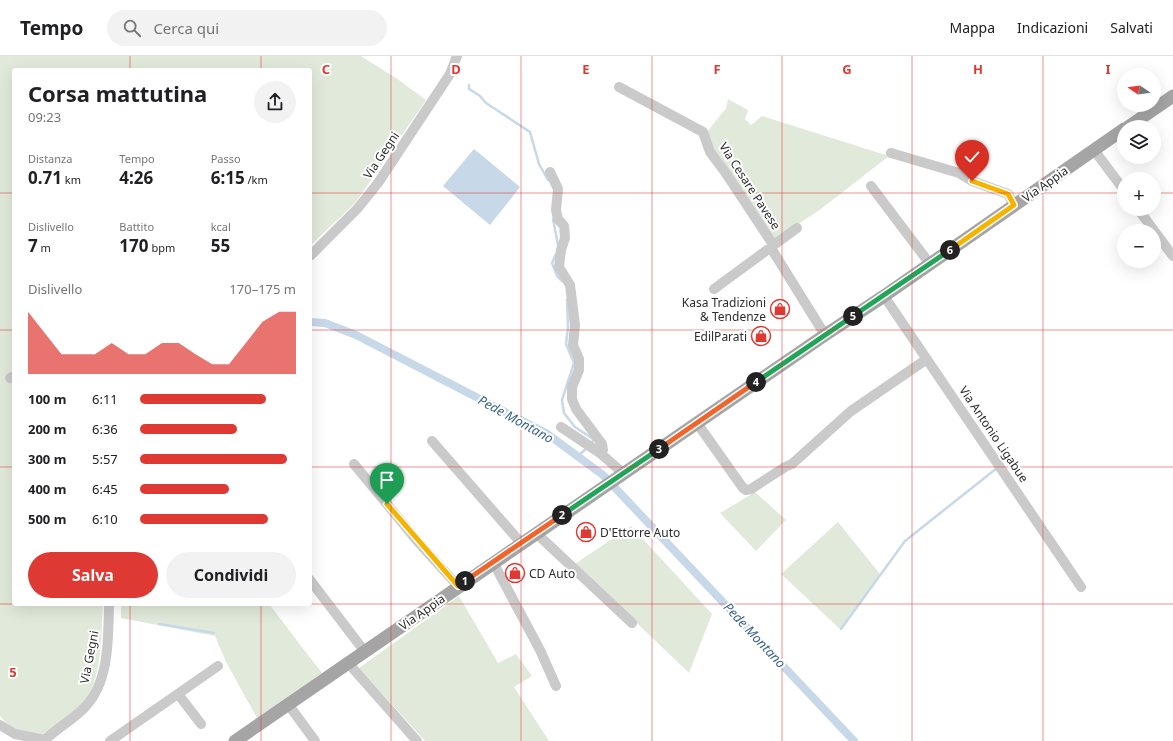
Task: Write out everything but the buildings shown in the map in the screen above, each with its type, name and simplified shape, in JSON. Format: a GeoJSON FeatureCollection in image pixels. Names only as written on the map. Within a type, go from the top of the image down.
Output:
{"type":"FeatureCollection","features":[{"type":"Feature","properties":{"kind":"main road"},"geometry":{"type":"LineString","coordinates":[[1138,120],[1173,96]]}},
{"type":"Feature","properties":{"kind":"main road","name":"Via Appia"},"geometry":{"type":"LineString","coordinates":[[234,741],[349,664],[458,586],[884,296],[1117,134]]}},
{"type":"Feature","properties":{"kind":"street","name":"Via Gegni"},"geometry":{"type":"LineString","coordinates":[[312,254],[358,208],[378,182],[450,74],[457,56]]}},
{"type":"Feature","properties":{"kind":"street","name":"Via Cesare Pavese"},"geometry":{"type":"LineString","coordinates":[[619,87],[703,132],[710,152],[772,243],[771,248],[825,335]]}},
{"type":"Feature","properties":{"kind":"street"},"geometry":{"type":"LineString","coordinates":[[1094,150],[1117,181]]}},
{"type":"Feature","properties":{"kind":"street"},"geometry":{"type":"LineString","coordinates":[[891,153],[959,173],[972,181],[1008,194],[1014,205]]}},
{"type":"Feature","properties":{"kind":"street"},"geometry":{"type":"LineString","coordinates":[[550,172],[558,189],[556,210],[558,219],[564,226],[566,238],[561,250],[559,267],[570,285],[575,325],[573,345],[579,359],[579,370],[572,388],[572,399],[576,409],[602,444],[603,450],[600,453]]}},
{"type":"Feature","properties":{"kind":"street"},"geometry":{"type":"LineString","coordinates":[[871,186],[930,264]]}},
{"type":"Feature","properties":{"kind":"street"},"geometry":{"type":"LineString","coordinates":[[1143,216],[1173,256]]}},
{"type":"Feature","properties":{"kind":"street"},"geometry":{"type":"LineString","coordinates":[[714,289],[797,228]]}},
{"type":"Feature","properties":{"kind":"street","name":"Via Antonio Ligabue"},"geometry":{"type":"LineString","coordinates":[[884,296],[1081,587]]}},
{"type":"Feature","properties":{"kind":"street"},"geometry":{"type":"LineString","coordinates":[[697,423],[743,488],[746,490],[751,489],[792,464],[851,410],[927,359]]}},
{"type":"Feature","properties":{"kind":"street"},"geometry":{"type":"LineString","coordinates":[[561,427],[600,453],[622,474]]}},
{"type":"Feature","properties":{"kind":"street"},"geometry":{"type":"LineString","coordinates":[[432,441],[521,544]]}},
{"type":"Feature","properties":{"kind":"street"},"geometry":{"type":"LineString","coordinates":[[354,464],[458,586]]}},
{"type":"Feature","properties":{"kind":"street"},"geometry":{"type":"LineString","coordinates":[[536,533],[632,623]]}},
{"type":"Feature","properties":{"kind":"street"},"geometry":{"type":"LineString","coordinates":[[493,562],[540,650],[556,686]]}},
{"type":"Feature","properties":{"kind":"street"},"geometry":{"type":"LineString","coordinates":[[312,583],[365,652]]}},
{"type":"Feature","properties":{"kind":"street","name":"Via Gegni"},"geometry":{"type":"LineString","coordinates":[[45,741],[86,706],[96,692],[101,677],[107,647],[110,606]]}},
{"type":"Feature","properties":{"kind":"street"},"geometry":{"type":"LineString","coordinates":[[349,664],[417,741]]}},
{"type":"Feature","properties":{"kind":"street"},"geometry":{"type":"LineString","coordinates":[[110,741],[218,666]]}},
{"type":"Feature","properties":{"kind":"street"},"geometry":{"type":"LineString","coordinates":[[178,694],[201,724]]}},
{"type":"Feature","properties":{"kind":"street"},"geometry":{"type":"LineString","coordinates":[[288,704],[315,741]]}},
{"type":"Feature","properties":{"kind":"street"},"geometry":{"type":"LineString","coordinates":[[0,724],[15,734],[45,741]]}},
{"type":"Feature","properties":{"kind":"green space"},"geometry":{"type":"Polygon","coordinates":[[[0,56],[361,56],[399,80],[426,100],[356,202],[312,244],[312,68],[12,68],[12,606],[103,606],[101,644],[97,672],[88,697],[80,707],[46,734],[33,734],[21,731],[9,725],[0,716],[0,56]]]}},
{"type":"Feature","properties":{"kind":"green space"},"geometry":{"type":"Polygon","coordinates":[[[728,99],[748,110],[745,119],[751,125],[762,116],[889,156],[821,209],[773,241],[711,150],[707,132],[726,108],[728,99]]]}},
{"type":"Feature","properties":{"kind":"green space"},"geometry":{"type":"Polygon","coordinates":[[[755,492],[786,520],[756,551],[720,513],[755,492]]]}},
{"type":"Feature","properties":{"kind":"green space"},"geometry":{"type":"Polygon","coordinates":[[[838,522],[880,574],[840,629],[781,574],[838,522]]]}},
{"type":"Feature","properties":{"kind":"green space"},"geometry":{"type":"Polygon","coordinates":[[[631,526],[712,614],[689,673],[575,564],[631,526]]]}},
{"type":"Feature","properties":{"kind":"green space"},"geometry":{"type":"Polygon","coordinates":[[[459,596],[498,663],[516,654],[532,676],[514,687],[549,741],[425,741],[359,668],[459,596]]]}},
{"type":"Feature","properties":{"kind":"green space"},"geometry":{"type":"Polygon","coordinates":[[[121,606],[271,606],[322,673],[257,718],[226,662],[215,636],[121,618],[121,606]]]}},
{"type":"Feature","properties":{"kind":"water"},"geometry":{"type":"Polygon","coordinates":[[[474,149],[520,187],[490,225],[443,186],[474,149]]]}},
{"type":"Feature","properties":{"kind":"waterway"},"geometry":{"type":"LineString","coordinates":[[469,85],[469,89],[480,96],[486,103],[530,132],[539,164],[548,180]]}},
{"type":"Feature","properties":{"kind":"waterway"},"geometry":{"type":"LineString","coordinates":[[553,219],[558,245]]}},
{"type":"Feature","properties":{"kind":"waterway"},"geometry":{"type":"LineString","coordinates":[[556,254],[552,263],[557,276],[562,281]]}},
{"type":"Feature","properties":{"kind":"waterway"},"geometry":{"type":"LineString","coordinates":[[567,300],[568,327],[566,344],[574,363],[562,400],[564,413],[575,427],[593,439],[592,444]]}},
{"type":"Feature","properties":{"kind":"waterway","name":"Pede Montano"},"geometry":{"type":"LineString","coordinates":[[312,322],[325,323],[356,335],[546,433],[603,475],[854,741]]}},
{"type":"Feature","properties":{"kind":"waterway"},"geometry":{"type":"LineString","coordinates":[[578,456],[588,447]]}},
{"type":"Feature","properties":{"kind":"waterway"},"geometry":{"type":"LineString","coordinates":[[841,629],[905,541],[997,468]]}},
{"type":"Feature","properties":{"kind":"waterway"},"geometry":{"type":"LineString","coordinates":[[159,624],[214,633]]}},
{"type":"Feature","properties":{"kind":"place","name":"Kasa Tradizioni & Tendenze"},"geometry":{"type":"Point","coordinates":[780,309]}},
{"type":"Feature","properties":{"kind":"place","name":"EdilParati"},"geometry":{"type":"Point","coordinates":[761,336]}},
{"type":"Feature","properties":{"kind":"place","name":"D'Ettorre Auto"},"geometry":{"type":"Point","coordinates":[586,532]}},
{"type":"Feature","properties":{"kind":"place","name":"CD Auto"},"geometry":{"type":"Point","coordinates":[515,573]}},
{"type":"Feature","properties":{"kind":"route"},"geometry":{"type":"LineString","coordinates":[[387,504],[458,586],[884,296],[1014,205],[1008,194],[972,181]]}}]}
